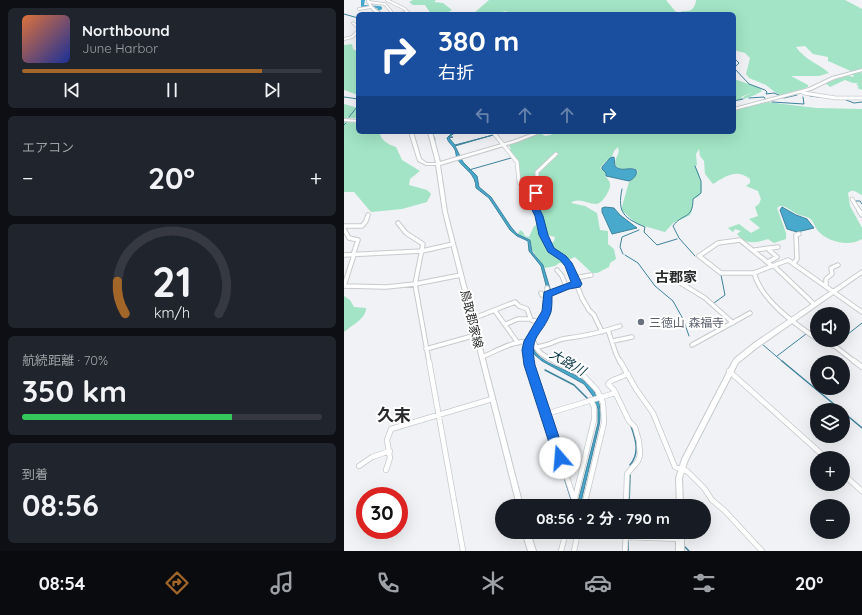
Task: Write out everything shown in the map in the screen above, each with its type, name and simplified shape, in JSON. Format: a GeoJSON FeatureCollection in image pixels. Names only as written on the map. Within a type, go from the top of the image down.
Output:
{"type":"FeatureCollection","features":[{"type":"Feature","properties":{"kind":"street"},"geometry":{"type":"LineString","coordinates":[[359,9],[377,0]]}},
{"type":"Feature","properties":{"kind":"street"},"geometry":{"type":"LineString","coordinates":[[385,4],[387,1],[393,4],[398,4],[408,12]]}},
{"type":"Feature","properties":{"kind":"street"},"geometry":{"type":"LineString","coordinates":[[370,4],[385,4]]}},
{"type":"Feature","properties":{"kind":"street"},"geometry":{"type":"LineString","coordinates":[[370,4],[377,12]]}},
{"type":"Feature","properties":{"kind":"street"},"geometry":{"type":"LineString","coordinates":[[385,4],[391,12]]}},
{"type":"Feature","properties":{"kind":"street"},"geometry":{"type":"LineString","coordinates":[[353,23],[356,26]]}},
{"type":"Feature","properties":{"kind":"street"},"geometry":{"type":"LineString","coordinates":[[344,39],[356,35]]}},
{"type":"Feature","properties":{"kind":"street"},"geometry":{"type":"LineString","coordinates":[[736,108],[810,89],[833,78],[862,70]]}},
{"type":"Feature","properties":{"kind":"street"},"geometry":{"type":"LineString","coordinates":[[800,92],[836,98],[862,98]]}},
{"type":"Feature","properties":{"kind":"street"},"geometry":{"type":"LineString","coordinates":[[344,120],[356,120]]}},
{"type":"Feature","properties":{"kind":"street"},"geometry":{"type":"LineString","coordinates":[[412,134],[418,160],[426,164],[438,164],[534,134]]}},
{"type":"Feature","properties":{"kind":"street","name":"鳥取郡家線"},"geometry":{"type":"LineString","coordinates":[[430,134],[438,164],[442,193],[453,244],[518,499]]}},
{"type":"Feature","properties":{"kind":"street"},"geometry":{"type":"LineString","coordinates":[[495,134],[517,163],[519,182],[539,216],[543,233],[550,247],[566,261],[575,278],[582,299],[594,315],[602,332]]}},
{"type":"Feature","properties":{"kind":"street"},"geometry":{"type":"LineString","coordinates":[[534,206],[537,186],[537,172],[556,154]]}},
{"type":"Feature","properties":{"kind":"street"},"geometry":{"type":"LineString","coordinates":[[852,199],[862,215]]}},
{"type":"Feature","properties":{"kind":"street"},"geometry":{"type":"LineString","coordinates":[[344,226],[362,226],[366,222],[368,215]]}},
{"type":"Feature","properties":{"kind":"street"},"geometry":{"type":"LineString","coordinates":[[398,223],[406,234],[422,242],[422,251],[415,284],[463,551]]}},
{"type":"Feature","properties":{"kind":"street"},"geometry":{"type":"LineString","coordinates":[[344,230],[346,237],[358,240],[344,286],[386,287],[415,284],[461,275]]}},
{"type":"Feature","properties":{"kind":"street"},"geometry":{"type":"LineString","coordinates":[[794,264],[798,259],[796,235],[799,234]]}},
{"type":"Feature","properties":{"kind":"street"},"geometry":{"type":"LineString","coordinates":[[814,304],[773,266],[755,250],[740,240],[718,243],[699,256],[719,273],[754,273],[773,266],[786,260],[794,264],[862,312]]}},
{"type":"Feature","properties":{"kind":"street"},"geometry":{"type":"LineString","coordinates":[[344,255],[422,251],[453,244]]}},
{"type":"Feature","properties":{"kind":"street"},"geometry":{"type":"LineString","coordinates":[[755,250],[768,249],[772,246],[778,247]]}},
{"type":"Feature","properties":{"kind":"street"},"geometry":{"type":"LineString","coordinates":[[768,249],[777,257],[768,262]]}},
{"type":"Feature","properties":{"kind":"street"},"geometry":{"type":"LineString","coordinates":[[826,286],[826,279],[832,274],[831,268],[838,264]]}},
{"type":"Feature","properties":{"kind":"street"},"geometry":{"type":"LineString","coordinates":[[557,270],[562,276],[566,286]]}},
{"type":"Feature","properties":{"kind":"street"},"geometry":{"type":"LineString","coordinates":[[680,499],[679,478],[685,459],[730,371],[741,356],[862,272]]}},
{"type":"Feature","properties":{"kind":"street"},"geometry":{"type":"LineString","coordinates":[[754,273],[756,283],[763,293],[792,320],[810,334]]}},
{"type":"Feature","properties":{"kind":"street"},"geometry":{"type":"LineString","coordinates":[[575,278],[591,275]]}},
{"type":"Feature","properties":{"kind":"street"},"geometry":{"type":"LineString","coordinates":[[674,279],[705,298],[733,323]]}},
{"type":"Feature","properties":{"kind":"street"},"geometry":{"type":"LineString","coordinates":[[541,293],[542,295],[547,294],[566,286],[577,284]]}},
{"type":"Feature","properties":{"kind":"street"},"geometry":{"type":"LineString","coordinates":[[547,288],[546,311],[532,343],[527,350],[529,361],[574,499]]}},
{"type":"Feature","properties":{"kind":"street"},"geometry":{"type":"LineString","coordinates":[[472,319],[515,302],[519,306],[527,309],[530,319]]}},
{"type":"Feature","properties":{"kind":"street"},"geometry":{"type":"LineString","coordinates":[[495,311],[502,317],[511,335],[518,343]]}},
{"type":"Feature","properties":{"kind":"street"},"geometry":{"type":"LineString","coordinates":[[692,345],[750,313]]}},
{"type":"Feature","properties":{"kind":"street"},"geometry":{"type":"LineString","coordinates":[[506,324],[518,319],[530,319],[532,321],[540,322]]}},
{"type":"Feature","properties":{"kind":"street"},"geometry":{"type":"LineString","coordinates":[[482,357],[518,343],[532,343],[544,347],[567,338],[577,338],[620,326]]}},
{"type":"Feature","properties":{"kind":"street"},"geometry":{"type":"LineString","coordinates":[[608,330],[616,354],[655,417],[675,467],[688,471],[712,500],[725,511],[762,551]]}},
{"type":"Feature","properties":{"kind":"street"},"geometry":{"type":"LineString","coordinates":[[426,349],[476,335]]}},
{"type":"Feature","properties":{"kind":"street"},"geometry":{"type":"LineString","coordinates":[[613,342],[632,337]]}},
{"type":"Feature","properties":{"kind":"street"},"geometry":{"type":"LineString","coordinates":[[532,343],[546,357],[583,375],[597,390],[604,408],[604,423],[586,499]]}},
{"type":"Feature","properties":{"kind":"street"},"geometry":{"type":"LineString","coordinates":[[836,347],[862,367]]}},
{"type":"Feature","properties":{"kind":"street"},"geometry":{"type":"LineString","coordinates":[[730,371],[818,451]]}},
{"type":"Feature","properties":{"kind":"street"},"geometry":{"type":"LineString","coordinates":[[626,499],[627,474],[638,461],[640,446],[635,427],[629,421],[615,393],[608,384],[611,381],[628,374]]}},
{"type":"Feature","properties":{"kind":"street"},"geometry":{"type":"LineString","coordinates":[[546,414],[615,393]]}},
{"type":"Feature","properties":{"kind":"street"},"geometry":{"type":"LineString","coordinates":[[386,470],[390,458],[387,440],[391,429],[492,399]]}},
{"type":"Feature","properties":{"kind":"street"},"geometry":{"type":"LineString","coordinates":[[574,499],[594,420],[594,407],[592,400]]}},
{"type":"Feature","properties":{"kind":"street"},"geometry":{"type":"LineString","coordinates":[[359,466],[372,457],[390,451]]}},
{"type":"Feature","properties":{"kind":"street"},"geometry":{"type":"LineString","coordinates":[[850,480],[862,491]]}},
{"type":"Feature","properties":{"kind":"street"},"geometry":{"type":"LineString","coordinates":[[528,539],[532,551]]}},
{"type":"Feature","properties":{"kind":"street"},"geometry":{"type":"LineString","coordinates":[[561,551],[564,539]]}},
{"type":"Feature","properties":{"kind":"street"},"geometry":{"type":"LineString","coordinates":[[574,551],[577,539]]}},
{"type":"Feature","properties":{"kind":"street"},"geometry":{"type":"LineString","coordinates":[[625,551],[626,539]]}},
{"type":"Feature","properties":{"kind":"street"},"geometry":{"type":"LineString","coordinates":[[680,539],[680,551]]}},
{"type":"Feature","properties":{"kind":"green space"},"geometry":{"type":"Polygon","coordinates":[[[413,0],[436,0],[434,2],[443,3],[452,10],[448,12],[430,12],[425,5],[413,5],[409,2],[413,0]]]}},
{"type":"Feature","properties":{"kind":"green space"},"geometry":{"type":"Polygon","coordinates":[[[489,0],[666,0],[677,12],[506,11],[475,12],[489,0]]]}},
{"type":"Feature","properties":{"kind":"green space"},"geometry":{"type":"Polygon","coordinates":[[[696,0],[845,0],[862,9],[862,69],[853,72],[828,61],[828,57],[813,54],[805,46],[796,47],[803,55],[829,73],[819,76],[791,76],[808,85],[808,87],[783,96],[776,93],[766,85],[749,78],[746,74],[750,58],[745,53],[736,51],[736,12],[681,11],[692,10],[696,0]]]}},
{"type":"Feature","properties":{"kind":"green space"},"geometry":{"type":"Polygon","coordinates":[[[352,44],[353,49],[356,51],[356,94],[344,90],[344,45],[352,44]]]}},
{"type":"Feature","properties":{"kind":"green space"},"geometry":{"type":"Polygon","coordinates":[[[859,71],[862,72],[862,90],[857,88],[859,87],[856,84],[859,83],[853,83],[845,80],[830,87],[825,83],[847,75],[853,77],[854,76],[851,74],[859,71]]]}},
{"type":"Feature","properties":{"kind":"green space"},"geometry":{"type":"Polygon","coordinates":[[[736,80],[760,88],[762,91],[744,99],[743,97],[753,92],[741,97],[743,99],[736,101],[736,80]]]}},
{"type":"Feature","properties":{"kind":"green space"},"geometry":{"type":"Polygon","coordinates":[[[767,102],[816,108],[862,109],[862,195],[853,191],[848,193],[850,206],[862,228],[862,239],[851,243],[845,243],[827,238],[818,231],[809,218],[780,206],[777,208],[786,233],[786,239],[774,243],[768,239],[751,242],[740,238],[737,234],[741,231],[735,229],[733,232],[728,228],[739,224],[751,233],[760,228],[749,219],[758,216],[755,207],[759,204],[761,199],[758,191],[746,186],[750,183],[750,179],[740,174],[731,175],[713,184],[705,174],[704,161],[700,156],[699,149],[696,154],[697,165],[695,166],[700,176],[701,193],[693,199],[690,215],[673,223],[665,232],[637,224],[621,210],[629,182],[638,171],[633,168],[621,170],[616,166],[615,161],[619,152],[618,147],[614,151],[612,157],[600,168],[606,173],[605,176],[610,184],[606,196],[601,202],[593,204],[574,201],[571,203],[585,206],[597,213],[600,230],[608,231],[608,244],[614,249],[616,259],[610,263],[609,267],[597,273],[592,273],[575,257],[566,261],[549,245],[554,241],[555,237],[548,235],[545,236],[537,210],[549,202],[546,199],[536,203],[538,170],[535,201],[532,201],[521,185],[518,164],[508,150],[511,149],[509,146],[513,143],[537,134],[545,136],[552,134],[736,134],[736,110],[767,102]]]}},
{"type":"Feature","properties":{"kind":"green space"},"geometry":{"type":"Polygon","coordinates":[[[344,104],[356,107],[356,118],[344,118],[344,104]]]}},
{"type":"Feature","properties":{"kind":"green space"},"geometry":{"type":"Polygon","coordinates":[[[344,122],[356,123],[356,134],[380,134],[385,142],[396,147],[402,160],[420,171],[410,179],[409,185],[427,190],[431,194],[427,202],[402,209],[371,212],[354,192],[344,192],[344,122]]]}},
{"type":"Feature","properties":{"kind":"green space"},"geometry":{"type":"Polygon","coordinates":[[[537,225],[542,232],[539,233],[540,238],[544,237],[548,244],[565,263],[559,263],[555,266],[545,268],[532,250],[530,239],[518,234],[520,230],[525,236],[529,237],[534,226],[537,225]]]}},
{"type":"Feature","properties":{"kind":"green space"},"geometry":{"type":"Polygon","coordinates":[[[344,296],[350,300],[354,307],[366,308],[361,319],[344,332],[344,296]]]}},
{"type":"Feature","properties":{"kind":"water"},"geometry":{"type":"Polygon","coordinates":[[[451,134],[453,134],[449,137],[453,137],[449,138],[455,145],[493,135],[455,146],[463,162],[477,176],[479,187],[491,197],[517,234],[530,240],[532,252],[543,265],[551,292],[550,313],[532,343],[536,353],[546,361],[584,381],[594,391],[599,406],[599,426],[582,499],[579,499],[598,423],[598,409],[593,396],[584,384],[542,361],[531,349],[531,342],[547,312],[548,293],[541,266],[529,251],[528,241],[517,236],[510,230],[489,198],[476,188],[474,179],[458,160],[455,150],[447,139],[451,134]]]}},
{"type":"Feature","properties":{"kind":"water"},"geometry":{"type":"Polygon","coordinates":[[[614,157],[615,166],[618,168],[636,170],[636,175],[632,179],[629,181],[606,176],[606,173],[602,167],[610,158],[614,157]]]}},
{"type":"Feature","properties":{"kind":"water"},"geometry":{"type":"Polygon","coordinates":[[[782,207],[807,219],[814,228],[797,232],[787,229],[780,210],[782,207]]]}},
{"type":"Feature","properties":{"kind":"water"},"geometry":{"type":"Polygon","coordinates":[[[602,208],[614,208],[620,215],[637,228],[612,234],[602,212],[602,208]]]}},
{"type":"Feature","properties":{"kind":"waterway","name":"大路川"},"geometry":{"type":"LineString","coordinates":[[363,0],[362,6],[380,7],[380,9],[374,12]]}},
{"type":"Feature","properties":{"kind":"waterway"},"geometry":{"type":"LineString","coordinates":[[344,14],[356,17]]}},
{"type":"Feature","properties":{"kind":"waterway"},"geometry":{"type":"LineString","coordinates":[[736,60],[739,63],[736,66]]}},
{"type":"Feature","properties":{"kind":"waterway"},"geometry":{"type":"LineString","coordinates":[[736,70],[749,84],[765,90],[767,92],[766,94],[774,93],[781,96]]}},
{"type":"Feature","properties":{"kind":"waterway"},"geometry":{"type":"LineString","coordinates":[[784,98],[797,95]]}},
{"type":"Feature","properties":{"kind":"waterway"},"geometry":{"type":"LineString","coordinates":[[810,96],[819,97]]}},
{"type":"Feature","properties":{"kind":"waterway"},"geometry":{"type":"LineString","coordinates":[[344,97],[356,99]]}},
{"type":"Feature","properties":{"kind":"waterway"},"geometry":{"type":"LineString","coordinates":[[749,98],[764,97],[766,100]]}},
{"type":"Feature","properties":{"kind":"waterway"},"geometry":{"type":"LineString","coordinates":[[772,102],[804,104],[803,97]]}},
{"type":"Feature","properties":{"kind":"waterway"},"geometry":{"type":"LineString","coordinates":[[736,101],[743,99]]}},
{"type":"Feature","properties":{"kind":"waterway"},"geometry":{"type":"LineString","coordinates":[[846,100],[854,103],[862,102]]}},
{"type":"Feature","properties":{"kind":"waterway"},"geometry":{"type":"LineString","coordinates":[[349,117],[356,108]]}},
{"type":"Feature","properties":{"kind":"waterway"},"geometry":{"type":"LineString","coordinates":[[433,134],[435,140]]}},
{"type":"Feature","properties":{"kind":"waterway"},"geometry":{"type":"LineString","coordinates":[[469,170],[511,158]]}},
{"type":"Feature","properties":{"kind":"waterway"},"geometry":{"type":"LineString","coordinates":[[695,166],[701,181],[701,193],[693,199],[693,206],[689,213],[676,222],[673,226],[679,238],[695,256]]}},
{"type":"Feature","properties":{"kind":"waterway"},"geometry":{"type":"LineString","coordinates":[[622,189],[621,204],[624,214],[632,221],[645,227],[644,232],[657,245],[677,239]]}},
{"type":"Feature","properties":{"kind":"waterway"},"geometry":{"type":"LineString","coordinates":[[856,201],[860,201],[862,204]]}},
{"type":"Feature","properties":{"kind":"waterway"},"geometry":{"type":"LineString","coordinates":[[623,254],[620,247],[622,237],[639,230]]}},
{"type":"Feature","properties":{"kind":"waterway"},"geometry":{"type":"LineString","coordinates":[[625,255],[638,263],[655,286],[673,301],[683,319],[689,336]]}},
{"type":"Feature","properties":{"kind":"waterway"},"geometry":{"type":"LineString","coordinates":[[704,262],[716,271]]}},
{"type":"Feature","properties":{"kind":"waterway"},"geometry":{"type":"LineString","coordinates":[[714,303],[725,295],[721,275]]}},
{"type":"Feature","properties":{"kind":"waterway"},"geometry":{"type":"LineString","coordinates":[[857,310],[862,314]]}},
{"type":"Feature","properties":{"kind":"waterway","name":"大路川"},"geometry":{"type":"LineString","coordinates":[[540,319],[544,314]]}},
{"type":"Feature","properties":{"kind":"waterway"},"geometry":{"type":"LineString","coordinates":[[527,339],[537,323]]}},
{"type":"Feature","properties":{"kind":"waterway"},"geometry":{"type":"LineString","coordinates":[[850,332],[862,323]]}},
{"type":"Feature","properties":{"kind":"waterway"},"geometry":{"type":"LineString","coordinates":[[777,356],[806,334]]}},
{"type":"Feature","properties":{"kind":"waterway"},"geometry":{"type":"LineString","coordinates":[[762,344],[783,362]]}},
{"type":"Feature","properties":{"kind":"waterway"},"geometry":{"type":"LineString","coordinates":[[525,352],[526,362]]}},
{"type":"Feature","properties":{"kind":"waterway"},"geometry":{"type":"LineString","coordinates":[[526,361],[564,476]]}},
{"type":"Feature","properties":{"kind":"waterway"},"geometry":{"type":"LineString","coordinates":[[782,361],[833,403]]}},
{"type":"Feature","properties":{"kind":"waterway"},"geometry":{"type":"LineString","coordinates":[[545,370],[574,385],[588,399]]}},
{"type":"Feature","properties":{"kind":"waterway"},"geometry":{"type":"LineString","coordinates":[[850,418],[862,428]]}},
{"type":"Feature","properties":{"kind":"waterway"},"geometry":{"type":"LineString","coordinates":[[630,465],[636,451],[636,441],[631,426]]}},
{"type":"Feature","properties":{"kind":"waterway"},"geometry":{"type":"LineString","coordinates":[[629,499],[630,475]]}},
{"type":"Feature","properties":{"kind":"waterway"},"geometry":{"type":"LineString","coordinates":[[565,480],[571,499]]}},
{"type":"Feature","properties":{"kind":"waterway"},"geometry":{"type":"LineString","coordinates":[[628,541],[628,551]]}},
{"type":"Feature","properties":{"kind":"waterway"},"geometry":{"type":"LineString","coordinates":[[684,546],[689,551]]}},
{"type":"Feature","properties":{"kind":"place","name":"三徳山 森福寺"},"geometry":{"type":"Point","coordinates":[641,322]}},
{"type":"Feature","properties":{"kind":"district","name":"古郡家"},"geometry":{"type":"Point","coordinates":[676,277]}},
{"type":"Feature","properties":{"kind":"district","name":"久末"},"geometry":{"type":"Point","coordinates":[394,414]}},
{"type":"Feature","properties":{"kind":"route"},"geometry":{"type":"LineString","coordinates":[[536,193],[536,204],[534,206],[539,216],[542,232],[551,250],[560,255],[569,265],[577,284],[567,286],[547,294],[548,301],[546,311],[529,341],[527,350],[530,365],[560,458]]}}]}
